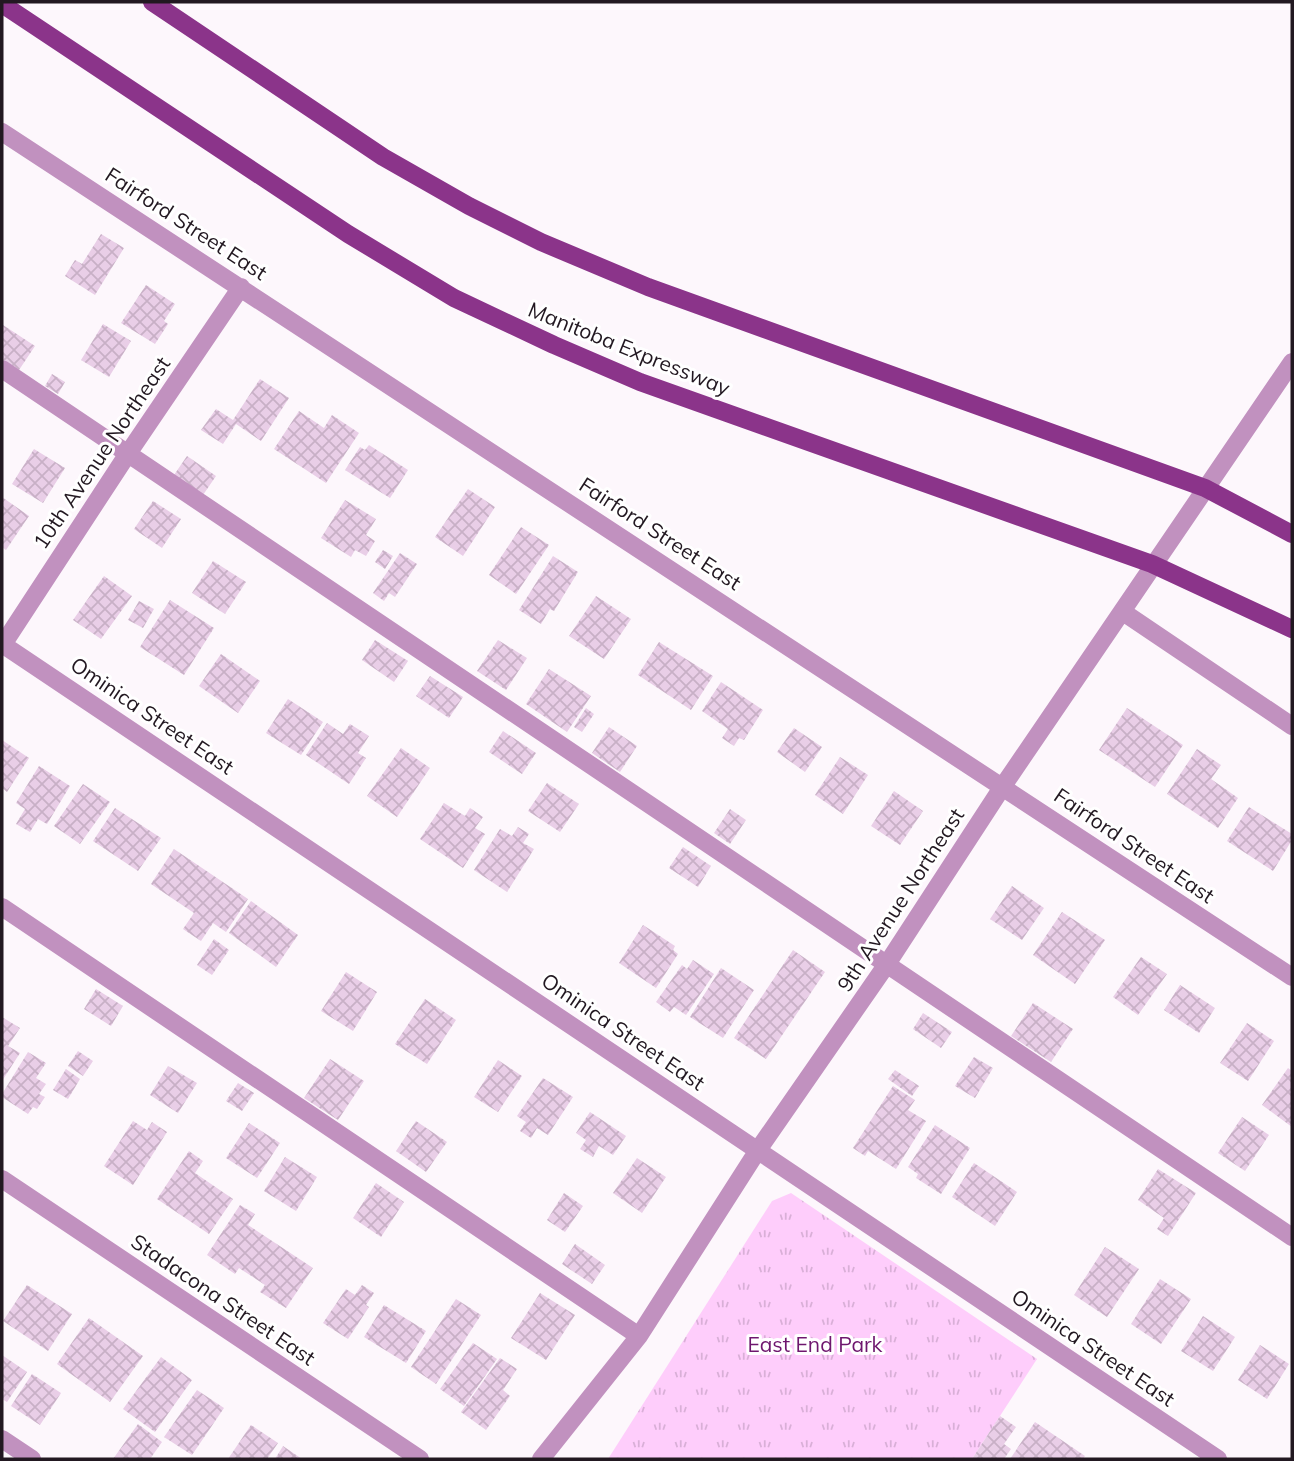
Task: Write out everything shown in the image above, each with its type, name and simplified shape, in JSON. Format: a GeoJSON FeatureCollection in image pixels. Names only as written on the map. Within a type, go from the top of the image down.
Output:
{"type":"FeatureCollection","features":[{"type":"Feature","properties":{"kind":"main road"},"geometry":{"type":"LineString","coordinates":[[152,2],[383,157],[469,206],[541,242],[648,287],[1205,488],[1292,534]]}},
{"type":"Feature","properties":{"kind":"main road","name":"Manitoba Expressway"},"geometry":{"type":"LineString","coordinates":[[2,4],[348,234],[454,298],[640,382],[1153,564],[1292,629]]}},
{"type":"Feature","properties":{"kind":"street","name":"Fairford Street East"},"geometry":{"type":"LineString","coordinates":[[2,132],[1292,977]]}},
{"type":"Feature","properties":{"kind":"street","name":"10th Avenue Northeast"},"geometry":{"type":"LineString","coordinates":[[2,645],[241,287]]}},
{"type":"Feature","properties":{"kind":"street","name":"9th Avenue Northeast"},"geometry":{"type":"LineString","coordinates":[[541,1459],[639,1336],[758,1150],[887,964],[1003,786],[1292,362]]}},
{"type":"Feature","properties":{"kind":"street"},"geometry":{"type":"LineString","coordinates":[[2,369],[1292,1237]]}},
{"type":"Feature","properties":{"kind":"street"},"geometry":{"type":"LineString","coordinates":[[1123,611],[1292,726]]}},
{"type":"Feature","properties":{"kind":"street","name":"Ominica Street East"},"geometry":{"type":"LineString","coordinates":[[2,645],[1218,1459]]}},
{"type":"Feature","properties":{"kind":"street"},"geometry":{"type":"LineString","coordinates":[[2,908],[639,1336]]}},
{"type":"Feature","properties":{"kind":"street","name":"Stadacona Street East"},"geometry":{"type":"LineString","coordinates":[[2,1179],[420,1459]]}},
{"type":"Feature","properties":{"kind":"street"},"geometry":{"type":"LineString","coordinates":[[2,1439],[32,1459]]}},
{"type":"Feature","properties":{"kind":"green space","name":"East End Park"},"geometry":{"type":"Polygon","coordinates":[[[791,1193],[1037,1359],[972,1459],[608,1459],[772,1201],[791,1193]]]}},
{"type":"Feature","properties":{"kind":"building"},"geometry":{"type":"Polygon","coordinates":[[[101,234],[124,248],[95,295],[65,276],[75,260],[82,264],[101,234]]]}},
{"type":"Feature","properties":{"kind":"building"},"geometry":{"type":"Polygon","coordinates":[[[146,285],[175,304],[164,321],[168,324],[155,344],[121,323],[146,285]]]}},
{"type":"Feature","properties":{"kind":"building"},"geometry":{"type":"Polygon","coordinates":[[[103,324],[131,341],[109,377],[81,360],[103,324]]]}},
{"type":"Feature","properties":{"kind":"building"},"geometry":{"type":"Polygon","coordinates":[[[3,325],[35,346],[19,370],[2,359],[3,325]]]}},
{"type":"Feature","properties":{"kind":"building"},"geometry":{"type":"Polygon","coordinates":[[[52,374],[65,382],[58,394],[45,386],[52,374]]]}},
{"type":"Feature","properties":{"kind":"building"},"geometry":{"type":"Polygon","coordinates":[[[260,379],[289,398],[261,441],[236,424],[223,444],[201,430],[216,409],[233,420],[260,379]]]}},
{"type":"Feature","properties":{"kind":"building"},"geometry":{"type":"Polygon","coordinates":[[[299,411],[324,428],[332,415],[359,433],[326,483],[274,449],[299,411]]]}},
{"type":"Feature","properties":{"kind":"building"},"geometry":{"type":"Polygon","coordinates":[[[369,445],[408,470],[390,498],[345,470],[360,447],[365,450],[369,445]]]}},
{"type":"Feature","properties":{"kind":"building"},"geometry":{"type":"Polygon","coordinates":[[[34,449],[65,468],[43,503],[12,484],[34,449]]]}},
{"type":"Feature","properties":{"kind":"building"},"geometry":{"type":"Polygon","coordinates":[[[187,456],[216,476],[203,495],[174,475],[187,456]]]}},
{"type":"Feature","properties":{"kind":"building"},"geometry":{"type":"Polygon","coordinates":[[[468,489],[495,507],[463,556],[435,537],[468,489]]]}},
{"type":"Feature","properties":{"kind":"building"},"geometry":{"type":"Polygon","coordinates":[[[2,497],[29,516],[6,550],[2,547],[2,497]]]}},
{"type":"Feature","properties":{"kind":"building"},"geometry":{"type":"Polygon","coordinates":[[[345,500],[376,519],[366,535],[375,541],[366,556],[355,550],[351,557],[321,538],[345,500]]]}},
{"type":"Feature","properties":{"kind":"building"},"geometry":{"type":"Polygon","coordinates":[[[153,501],[181,519],[162,548],[134,529],[153,501]]]}},
{"type":"Feature","properties":{"kind":"building"},"geometry":{"type":"Polygon","coordinates":[[[521,527],[549,545],[516,594],[489,575],[521,527]]]}},
{"type":"Feature","properties":{"kind":"building"},"geometry":{"type":"Polygon","coordinates":[[[383,550],[393,556],[385,569],[375,562],[383,550]]]}},
{"type":"Feature","properties":{"kind":"building"},"geometry":{"type":"Polygon","coordinates":[[[400,553],[417,564],[395,597],[389,593],[384,601],[373,593],[400,553]]]}},
{"type":"Feature","properties":{"kind":"building"},"geometry":{"type":"Polygon","coordinates":[[[553,556],[578,572],[554,611],[550,609],[541,624],[519,610],[553,556]]]}},
{"type":"Feature","properties":{"kind":"building"},"geometry":{"type":"Polygon","coordinates":[[[213,561],[246,582],[225,614],[192,593],[213,561]]]}},
{"type":"Feature","properties":{"kind":"building"},"geometry":{"type":"Polygon","coordinates":[[[104,576],[132,596],[101,639],[73,620],[104,576]]]}},
{"type":"Feature","properties":{"kind":"building"},"geometry":{"type":"Polygon","coordinates":[[[596,596],[631,619],[604,659],[569,636],[596,596]]]}},
{"type":"Feature","properties":{"kind":"building"},"geometry":{"type":"Polygon","coordinates":[[[170,600],[214,628],[184,675],[140,647],[170,600]]]}},
{"type":"Feature","properties":{"kind":"building"},"geometry":{"type":"Polygon","coordinates":[[[139,601],[154,609],[143,628],[128,620],[139,601]]]}},
{"type":"Feature","properties":{"kind":"building"},"geometry":{"type":"Polygon","coordinates":[[[375,640],[408,661],[394,682],[362,660],[375,640]]]}},
{"type":"Feature","properties":{"kind":"building"},"geometry":{"type":"Polygon","coordinates":[[[498,640],[527,658],[506,690],[477,671],[498,640]]]}},
{"type":"Feature","properties":{"kind":"building"},"geometry":{"type":"Polygon","coordinates":[[[659,642],[713,676],[691,710],[638,675],[659,642]]]}},
{"type":"Feature","properties":{"kind":"building"},"geometry":{"type":"Polygon","coordinates":[[[221,654],[260,681],[238,713],[199,686],[221,654]]]}},
{"type":"Feature","properties":{"kind":"building"},"geometry":{"type":"Polygon","coordinates":[[[549,669],[591,696],[567,732],[526,704],[549,669]]]}},
{"type":"Feature","properties":{"kind":"building"},"geometry":{"type":"Polygon","coordinates":[[[430,676],[463,697],[449,718],[416,696],[430,676]]]}},
{"type":"Feature","properties":{"kind":"building"},"geometry":{"type":"Polygon","coordinates":[[[721,682],[763,710],[744,740],[739,738],[734,746],[722,738],[728,729],[702,711],[721,682]]]}},
{"type":"Feature","properties":{"kind":"building"},"geometry":{"type":"Polygon","coordinates":[[[288,699],[323,722],[301,755],[266,733],[288,699]]]}},
{"type":"Feature","properties":{"kind":"building"},"geometry":{"type":"Polygon","coordinates":[[[586,708],[594,714],[582,732],[574,727],[586,708]]]}},
{"type":"Feature","properties":{"kind":"building"},"geometry":{"type":"Polygon","coordinates":[[[1127,708],[1183,745],[1155,787],[1099,750],[1127,708]]]}},
{"type":"Feature","properties":{"kind":"building"},"geometry":{"type":"Polygon","coordinates":[[[327,723],[343,734],[350,724],[369,736],[358,753],[366,758],[349,784],[306,755],[327,723]]]}},
{"type":"Feature","properties":{"kind":"building"},"geometry":{"type":"Polygon","coordinates":[[[609,727],[637,746],[620,772],[592,753],[609,727]]]}},
{"type":"Feature","properties":{"kind":"building"},"geometry":{"type":"Polygon","coordinates":[[[794,728],[822,747],[805,772],[777,752],[794,728]]]}},
{"type":"Feature","properties":{"kind":"building"},"geometry":{"type":"Polygon","coordinates":[[[503,731],[536,753],[522,774],[489,752],[503,731]]]}},
{"type":"Feature","properties":{"kind":"building"},"geometry":{"type":"Polygon","coordinates":[[[2,740],[29,758],[7,792],[2,788],[2,740]]]}},
{"type":"Feature","properties":{"kind":"building"},"geometry":{"type":"Polygon","coordinates":[[[401,748],[430,768],[397,817],[367,796],[401,748]]]}},
{"type":"Feature","properties":{"kind":"building"},"geometry":{"type":"Polygon","coordinates":[[[1197,749],[1221,765],[1211,779],[1238,798],[1218,828],[1167,794],[1197,749]]]}},
{"type":"Feature","properties":{"kind":"building"},"geometry":{"type":"Polygon","coordinates":[[[840,757],[868,775],[843,814],[815,795],[840,757]]]}},
{"type":"Feature","properties":{"kind":"building"},"geometry":{"type":"Polygon","coordinates":[[[39,766],[70,786],[47,824],[38,819],[30,832],[16,824],[25,809],[16,803],[39,766]]]}},
{"type":"Feature","properties":{"kind":"building"},"geometry":{"type":"Polygon","coordinates":[[[547,783],[579,804],[560,832],[528,811],[547,783]]]}},
{"type":"Feature","properties":{"kind":"building"},"geometry":{"type":"Polygon","coordinates":[[[83,784],[110,802],[80,844],[54,826],[83,784]]]}},
{"type":"Feature","properties":{"kind":"building"},"geometry":{"type":"Polygon","coordinates":[[[894,791],[923,811],[900,845],[871,826],[894,791]]]}},
{"type":"Feature","properties":{"kind":"building"},"geometry":{"type":"Polygon","coordinates":[[[444,803],[465,816],[470,808],[483,817],[475,828],[485,834],[463,868],[420,839],[444,803]]]}},
{"type":"Feature","properties":{"kind":"building"},"geometry":{"type":"Polygon","coordinates":[[[1249,807],[1292,834],[1292,840],[1273,871],[1227,841],[1249,807]]]}},
{"type":"Feature","properties":{"kind":"building"},"geometry":{"type":"Polygon","coordinates":[[[115,808],[161,838],[138,871],[93,841],[115,808]]]}},
{"type":"Feature","properties":{"kind":"building"},"geometry":{"type":"Polygon","coordinates":[[[730,809],[746,820],[730,844],[714,833],[730,809]]]}},
{"type":"Feature","properties":{"kind":"building"},"geometry":{"type":"Polygon","coordinates":[[[518,827],[529,834],[523,843],[534,849],[507,892],[474,870],[500,829],[512,836],[518,827]]]}},
{"type":"Feature","properties":{"kind":"building"},"geometry":{"type":"Polygon","coordinates":[[[683,847],[711,866],[698,887],[669,868],[683,847]]]}},
{"type":"Feature","properties":{"kind":"building"},"geometry":{"type":"Polygon","coordinates":[[[174,849],[248,899],[226,932],[213,923],[201,941],[183,929],[194,913],[151,884],[174,849]]]}},
{"type":"Feature","properties":{"kind":"building"},"geometry":{"type":"Polygon","coordinates":[[[1012,886],[1044,908],[1022,940],[990,919],[1012,886]]]}},
{"type":"Feature","properties":{"kind":"building"},"geometry":{"type":"Polygon","coordinates":[[[251,901],[298,935],[276,967],[229,933],[251,901]]]}},
{"type":"Feature","properties":{"kind":"building"},"geometry":{"type":"Polygon","coordinates":[[[1062,912],[1105,940],[1075,984],[1033,955],[1062,912]]]}},
{"type":"Feature","properties":{"kind":"building"},"geometry":{"type":"Polygon","coordinates":[[[643,925],[675,946],[673,950],[678,954],[656,988],[619,963],[643,925]]]}},
{"type":"Feature","properties":{"kind":"building"},"geometry":{"type":"Polygon","coordinates":[[[214,939],[229,950],[212,975],[197,965],[214,939]]]}},
{"type":"Feature","properties":{"kind":"building"},"geometry":{"type":"Polygon","coordinates":[[[793,950],[825,972],[766,1059],[734,1038],[793,950]]]}},
{"type":"Feature","properties":{"kind":"building"},"geometry":{"type":"Polygon","coordinates":[[[1141,957],[1167,974],[1138,1015],[1113,997],[1141,957]]]}},
{"type":"Feature","properties":{"kind":"building"},"geometry":{"type":"Polygon","coordinates":[[[693,960],[714,974],[686,1015],[674,1007],[670,1012],[656,1002],[682,965],[687,969],[693,960]]]}},
{"type":"Feature","properties":{"kind":"building"},"geometry":{"type":"Polygon","coordinates":[[[721,968],[754,990],[723,1038],[690,1017],[721,968]]]}},
{"type":"Feature","properties":{"kind":"building"},"geometry":{"type":"Polygon","coordinates":[[[346,972],[377,992],[353,1031],[321,1011],[346,972]]]}},
{"type":"Feature","properties":{"kind":"building"},"geometry":{"type":"Polygon","coordinates":[[[1180,985],[1215,1008],[1199,1033],[1164,1010],[1180,985]]]}},
{"type":"Feature","properties":{"kind":"building"},"geometry":{"type":"Polygon","coordinates":[[[96,989],[123,1006],[111,1026],[84,1009],[96,989]]]}},
{"type":"Feature","properties":{"kind":"building"},"geometry":{"type":"Polygon","coordinates":[[[425,999],[456,1020],[427,1064],[395,1044],[425,999]]]}},
{"type":"Feature","properties":{"kind":"building"},"geometry":{"type":"Polygon","coordinates":[[[1033,1003],[1073,1029],[1051,1062],[1011,1036],[1033,1003]]]}},
{"type":"Feature","properties":{"kind":"building"},"geometry":{"type":"Polygon","coordinates":[[[923,1013],[952,1032],[941,1048],[913,1029],[923,1013]]]}},
{"type":"Feature","properties":{"kind":"building"},"geometry":{"type":"Polygon","coordinates":[[[2,1017],[20,1028],[8,1046],[20,1053],[2,1081],[2,1017]]]}},
{"type":"Feature","properties":{"kind":"building"},"geometry":{"type":"Polygon","coordinates":[[[1247,1023],[1274,1041],[1248,1081],[1220,1063],[1247,1023]]]}},
{"type":"Feature","properties":{"kind":"building"},"geometry":{"type":"Polygon","coordinates":[[[78,1051],[93,1061],[83,1076],[68,1066],[78,1051]]]}},
{"type":"Feature","properties":{"kind":"building"},"geometry":{"type":"Polygon","coordinates":[[[28,1052],[46,1063],[36,1078],[46,1084],[39,1094],[45,1097],[37,1109],[33,1107],[28,1114],[2,1097],[2,1094],[28,1052]]]}},
{"type":"Feature","properties":{"kind":"building"},"geometry":{"type":"Polygon","coordinates":[[[974,1057],[993,1068],[975,1098],[955,1086],[974,1057]]]}},
{"type":"Feature","properties":{"kind":"building"},"geometry":{"type":"Polygon","coordinates":[[[330,1059],[364,1081],[338,1120],[304,1098],[330,1059]]]}},
{"type":"Feature","properties":{"kind":"building"},"geometry":{"type":"Polygon","coordinates":[[[498,1060],[522,1076],[498,1112],[474,1097],[498,1060]]]}},
{"type":"Feature","properties":{"kind":"building"},"geometry":{"type":"Polygon","coordinates":[[[168,1066],[197,1083],[178,1113],[150,1095],[168,1066]]]}},
{"type":"Feature","properties":{"kind":"building"},"geometry":{"type":"Polygon","coordinates":[[[1288,1068],[1292,1071],[1292,1127],[1262,1105],[1288,1068]]]}},
{"type":"Feature","properties":{"kind":"building"},"geometry":{"type":"Polygon","coordinates":[[[66,1069],[80,1079],[68,1099],[53,1090],[66,1069]]]}},
{"type":"Feature","properties":{"kind":"building"},"geometry":{"type":"Polygon","coordinates":[[[895,1070],[919,1086],[912,1096],[888,1079],[895,1070]]]}},
{"type":"Feature","properties":{"kind":"building"},"geometry":{"type":"Polygon","coordinates":[[[543,1078],[573,1097],[548,1135],[537,1128],[531,1138],[520,1131],[526,1122],[517,1116],[543,1078]]]}},
{"type":"Feature","properties":{"kind":"building"},"geometry":{"type":"Polygon","coordinates":[[[238,1083],[254,1093],[242,1111],[226,1101],[238,1083]]]}},
{"type":"Feature","properties":{"kind":"building"},"geometry":{"type":"Polygon","coordinates":[[[893,1086],[915,1100],[908,1110],[926,1121],[896,1169],[868,1151],[865,1156],[853,1148],[893,1086]]]}},
{"type":"Feature","properties":{"kind":"building"},"geometry":{"type":"Polygon","coordinates":[[[590,1112],[626,1136],[613,1155],[599,1146],[593,1157],[580,1149],[586,1140],[576,1133],[590,1112]]]}},
{"type":"Feature","properties":{"kind":"building"},"geometry":{"type":"Polygon","coordinates":[[[1242,1117],[1269,1135],[1245,1171],[1218,1153],[1242,1117]]]}},
{"type":"Feature","properties":{"kind":"building"},"geometry":{"type":"Polygon","coordinates":[[[133,1121],[147,1130],[152,1122],[167,1132],[133,1185],[104,1166],[133,1121]]]}},
{"type":"Feature","properties":{"kind":"building"},"geometry":{"type":"Polygon","coordinates":[[[416,1121],[447,1142],[426,1172],[396,1151],[416,1121]]]}},
{"type":"Feature","properties":{"kind":"building"},"geometry":{"type":"Polygon","coordinates":[[[249,1123],[280,1143],[257,1178],[226,1158],[249,1123]]]}},
{"type":"Feature","properties":{"kind":"building"},"geometry":{"type":"Polygon","coordinates":[[[935,1125],[970,1148],[941,1194],[916,1178],[918,1174],[908,1167],[935,1125]]]}},
{"type":"Feature","properties":{"kind":"building"},"geometry":{"type":"Polygon","coordinates":[[[189,1151],[203,1161],[195,1173],[233,1199],[209,1234],[157,1199],[189,1151]]]}},
{"type":"Feature","properties":{"kind":"building"},"geometry":{"type":"Polygon","coordinates":[[[285,1157],[317,1177],[296,1211],[264,1191],[285,1157]]]}},
{"type":"Feature","properties":{"kind":"building"},"geometry":{"type":"Polygon","coordinates":[[[637,1158],[666,1177],[642,1213],[613,1193],[637,1158]]]}},
{"type":"Feature","properties":{"kind":"building"},"geometry":{"type":"Polygon","coordinates":[[[974,1163],[1017,1192],[995,1226],[952,1197],[974,1163]]]}},
{"type":"Feature","properties":{"kind":"building"},"geometry":{"type":"Polygon","coordinates":[[[1158,1169],[1196,1193],[1168,1236],[1157,1229],[1164,1218],[1138,1200],[1158,1169]]]}},
{"type":"Feature","properties":{"kind":"building"},"geometry":{"type":"Polygon","coordinates":[[[376,1183],[404,1202],[381,1237],[353,1218],[376,1183]]]}},
{"type":"Feature","properties":{"kind":"building"},"geometry":{"type":"Polygon","coordinates":[[[564,1193],[583,1206],[565,1232],[547,1220],[564,1193]]]}},
{"type":"Feature","properties":{"kind":"building"},"geometry":{"type":"Polygon","coordinates":[[[240,1205],[255,1214],[248,1225],[313,1268],[286,1308],[260,1292],[265,1285],[239,1268],[235,1274],[207,1255],[240,1205]]]}},
{"type":"Feature","properties":{"kind":"building"},"geometry":{"type":"Polygon","coordinates":[[[575,1244],[605,1265],[592,1284],[562,1264],[575,1244]]]}},
{"type":"Feature","properties":{"kind":"building"},"geometry":{"type":"Polygon","coordinates":[[[1105,1247],[1139,1269],[1107,1317],[1074,1295],[1105,1247]]]}},
{"type":"Feature","properties":{"kind":"building"},"geometry":{"type":"Polygon","coordinates":[[[1160,1279],[1191,1299],[1161,1344],[1131,1324],[1160,1279]]]}},
{"type":"Feature","properties":{"kind":"building"},"geometry":{"type":"Polygon","coordinates":[[[27,1285],[72,1314],[48,1351],[3,1321],[27,1285]]]}},
{"type":"Feature","properties":{"kind":"building"},"geometry":{"type":"Polygon","coordinates":[[[362,1285],[374,1293],[366,1305],[369,1307],[348,1339],[323,1323],[346,1289],[355,1295],[362,1285]]]}},
{"type":"Feature","properties":{"kind":"building"},"geometry":{"type":"Polygon","coordinates":[[[540,1293],[575,1315],[546,1360],[511,1338],[540,1293]]]}},
{"type":"Feature","properties":{"kind":"building"},"geometry":{"type":"Polygon","coordinates":[[[456,1299],[481,1315],[436,1384],[411,1367],[456,1299]]]}},
{"type":"Feature","properties":{"kind":"building"},"geometry":{"type":"Polygon","coordinates":[[[384,1305],[426,1331],[406,1363],[364,1337],[384,1305]]]}},
{"type":"Feature","properties":{"kind":"building"},"geometry":{"type":"Polygon","coordinates":[[[1203,1316],[1235,1337],[1213,1371],[1181,1351],[1203,1316]]]}},
{"type":"Feature","properties":{"kind":"building"},"geometry":{"type":"Polygon","coordinates":[[[89,1318],[143,1356],[110,1402],[57,1364],[89,1318]]]}},
{"type":"Feature","properties":{"kind":"building"},"geometry":{"type":"Polygon","coordinates":[[[473,1343],[497,1359],[464,1406],[440,1389],[473,1343]]]}},
{"type":"Feature","properties":{"kind":"building"},"geometry":{"type":"Polygon","coordinates":[[[1260,1345],[1289,1364],[1267,1399],[1238,1380],[1260,1345]]]}},
{"type":"Feature","properties":{"kind":"building"},"geometry":{"type":"Polygon","coordinates":[[[2,1355],[27,1372],[7,1402],[2,1399],[2,1355]]]}},
{"type":"Feature","properties":{"kind":"building"},"geometry":{"type":"Polygon","coordinates":[[[161,1357],[192,1380],[155,1432],[123,1409],[161,1357]]]}},
{"type":"Feature","properties":{"kind":"building"},"geometry":{"type":"Polygon","coordinates":[[[500,1358],[517,1369],[503,1390],[510,1396],[486,1430],[461,1412],[500,1358]]]}},
{"type":"Feature","properties":{"kind":"building"},"geometry":{"type":"Polygon","coordinates":[[[32,1374],[61,1393],[40,1425],[11,1406],[32,1374]]]}},
{"type":"Feature","properties":{"kind":"building"},"geometry":{"type":"Polygon","coordinates":[[[197,1390],[224,1408],[192,1455],[164,1437],[197,1390]]]}},
{"type":"Feature","properties":{"kind":"building"},"geometry":{"type":"Polygon","coordinates":[[[1000,1416],[1016,1427],[1004,1444],[1011,1449],[1004,1459],[972,1459],[1000,1416]]]}},
{"type":"Feature","properties":{"kind":"building"},"geometry":{"type":"Polygon","coordinates":[[[1035,1422],[1085,1456],[1083,1459],[1010,1459],[1035,1422]]]}},
{"type":"Feature","properties":{"kind":"building"},"geometry":{"type":"Polygon","coordinates":[[[138,1424],[162,1442],[150,1459],[113,1459],[138,1424]]]}},
{"type":"Feature","properties":{"kind":"building"},"geometry":{"type":"Polygon","coordinates":[[[251,1425],[278,1443],[267,1459],[228,1459],[251,1425]]]}},
{"type":"Feature","properties":{"kind":"building"},"geometry":{"type":"Polygon","coordinates":[[[283,1446],[302,1459],[275,1459],[283,1446]]]}}]}
